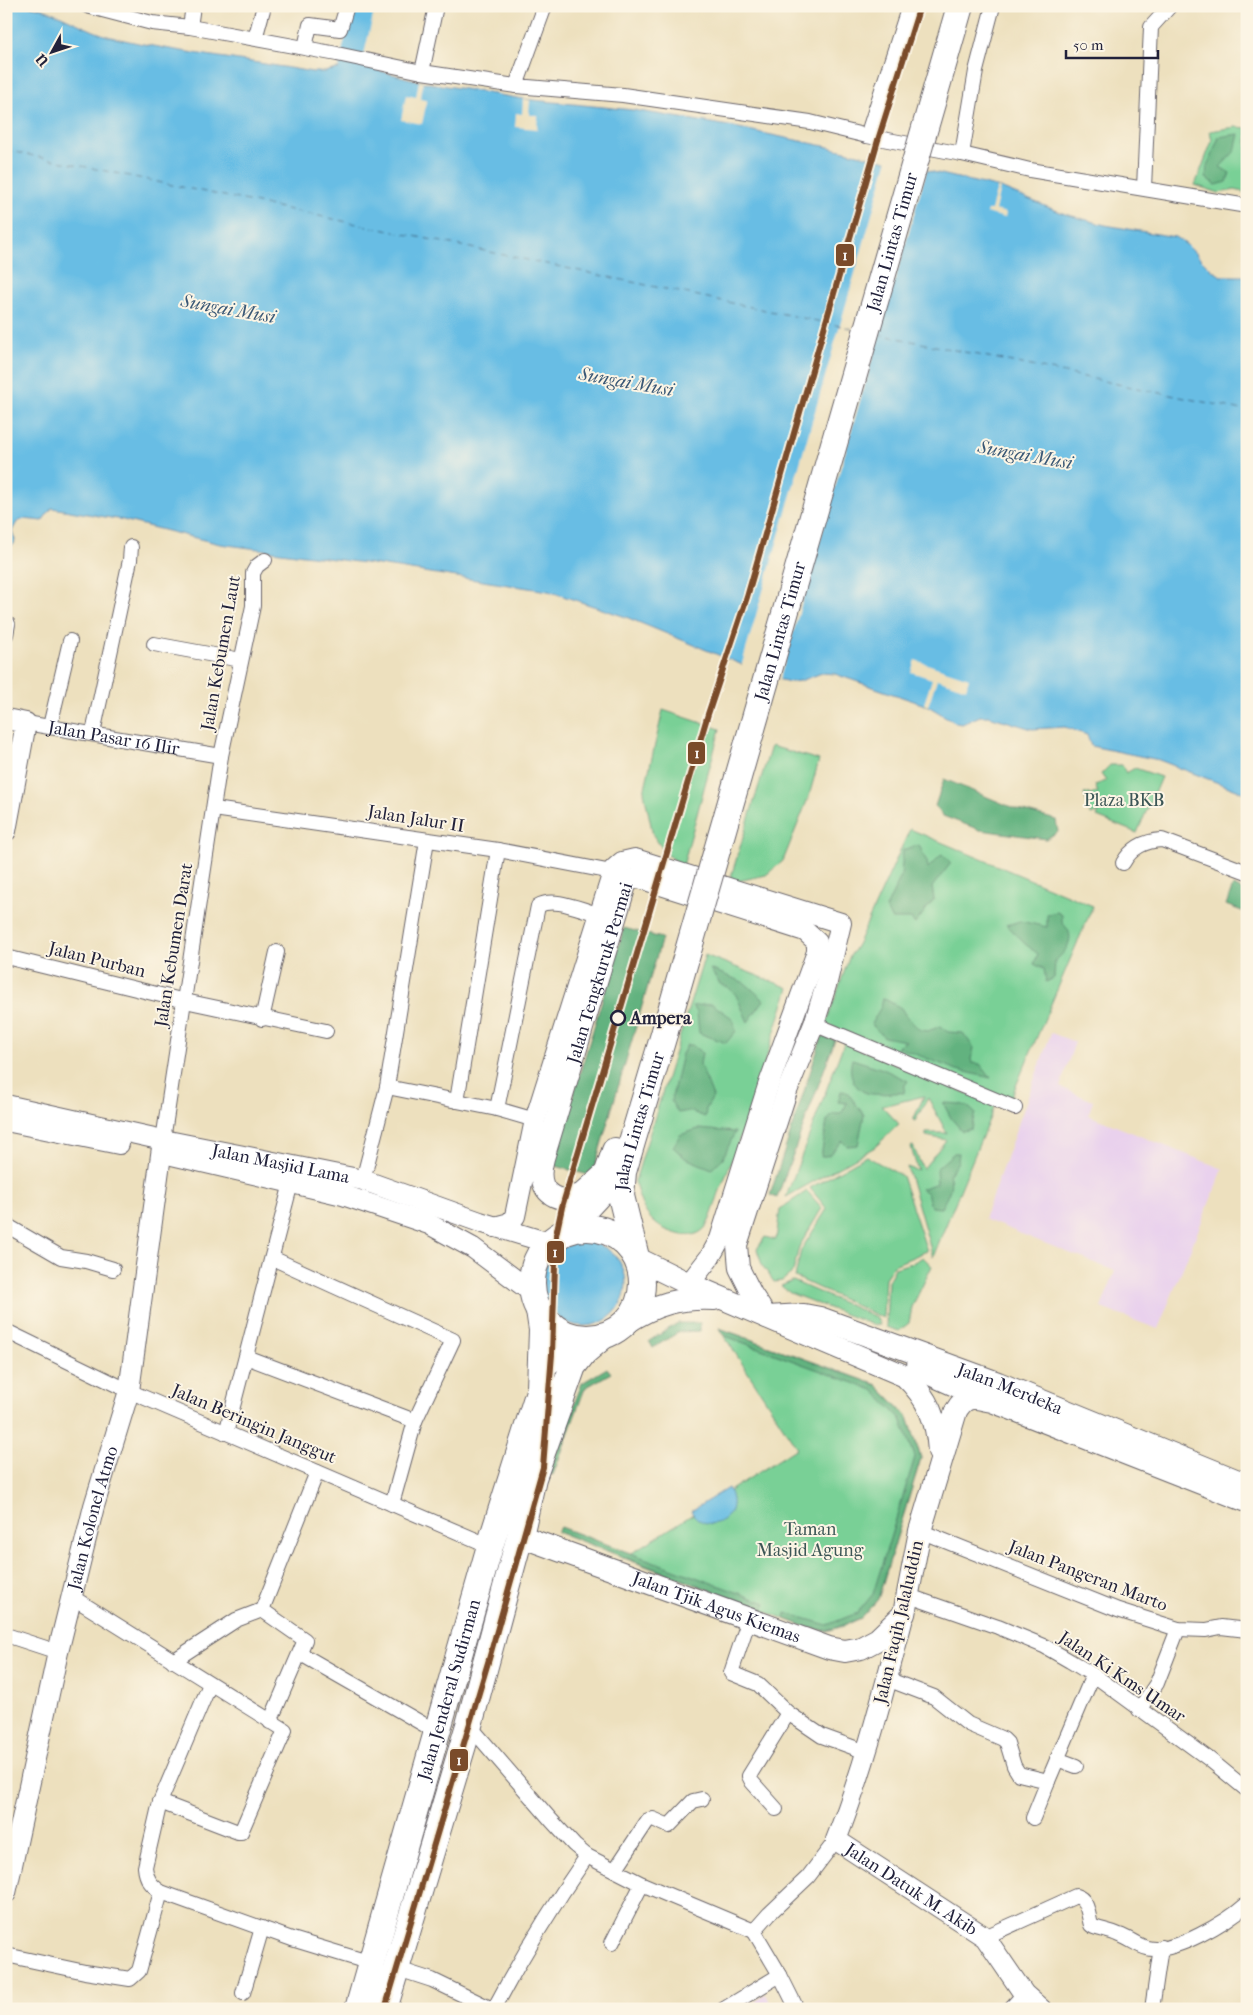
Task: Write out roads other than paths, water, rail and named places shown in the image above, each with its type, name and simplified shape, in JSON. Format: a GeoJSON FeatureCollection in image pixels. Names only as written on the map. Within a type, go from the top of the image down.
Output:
{"type":"FeatureCollection","features":[{"type":"Feature","properties":{"kind":"highway","name":"Jalan Lintas Timur"},"geometry":{"type":"LineString","coordinates":[[636,1258],[621,1196],[623,1172],[658,1029],[946,6]]}},
{"type":"Feature","properties":{"kind":"highway","name":"Jalan Lintas Timur"},"geometry":{"type":"LineString","coordinates":[[555,1239],[598,1194],[610,1167],[658,1029],[960,6]]}},
{"type":"Feature","properties":{"kind":"highway"},"geometry":{"type":"LineString","coordinates":[[555,1239],[574,1230],[589,1228],[603,1230],[616,1236],[628,1246],[636,1258],[643,1284],[636,1309],[626,1323]]}},
{"type":"Feature","properties":{"kind":"highway","name":"Jalan Jenderal Sudirman"},"geometry":{"type":"LineString","coordinates":[[384,2009],[383,1966],[437,1732],[490,1546],[540,1388],[542,1330],[531,1284],[532,1274],[538,1258],[555,1239]]}},
{"type":"Feature","properties":{"kind":"highway","name":"Jalan Jenderal Sudirman"},"geometry":{"type":"LineString","coordinates":[[536,1302],[548,1322],[567,1335],[581,1338],[603,1336]]}},
{"type":"Feature","properties":{"kind":"highway","name":"Jalan Jenderal Sudirman"},"geometry":{"type":"LineString","coordinates":[[358,2009],[383,1966],[469,1725],[534,1478],[569,1374],[584,1352],[603,1336],[626,1323]]}},
{"type":"Feature","properties":{"kind":"main road"},"geometry":{"type":"LineString","coordinates":[[6,831],[16,721]]}},
{"type":"Feature","properties":{"kind":"main road"},"geometry":{"type":"LineString","coordinates":[[612,872],[622,862],[635,859],[841,923],[827,982],[814,1024],[778,1088],[737,1245],[739,1268],[752,1294],[767,1317]]}},
{"type":"Feature","properties":{"kind":"main road","name":"Jalan Tengkuruk Permai"},"geometry":{"type":"LineString","coordinates":[[495,1227],[505,1225],[514,1220],[532,1176],[535,1120],[612,872]]}},
{"type":"Feature","properties":{"kind":"main road","name":"Jalan Tengkuruk Permai"},"geometry":{"type":"LineString","coordinates":[[532,1176],[541,1171],[626,885],[630,880],[639,878],[805,931],[817,942],[817,952],[778,1088],[720,1239],[710,1257],[689,1284]]}},
{"type":"Feature","properties":{"kind":"main road","name":"Jalan Masjid Lama"},"geometry":{"type":"LineString","coordinates":[[6,1105],[32,1119],[162,1147],[362,1180],[495,1227],[555,1239]]}},
{"type":"Feature","properties":{"kind":"main road"},"geometry":{"type":"LineString","coordinates":[[6,1121],[32,1119]]}},
{"type":"Feature","properties":{"kind":"main road"},"geometry":{"type":"LineString","coordinates":[[162,1147],[291,1183],[344,1195],[429,1224],[472,1248],[536,1302]]}},
{"type":"Feature","properties":{"kind":"main road","name":"Jalan Kolonel Atmo"},"geometry":{"type":"LineString","coordinates":[[6,1893],[58,1652],[94,1506],[129,1391],[162,1147]]}},
{"type":"Feature","properties":{"kind":"main road"},"geometry":{"type":"LineString","coordinates":[[532,1176],[554,1197],[567,1200],[574,1198],[588,1188],[610,1167]]}},
{"type":"Feature","properties":{"kind":"main road"},"geometry":{"type":"LineString","coordinates":[[453,1237],[462,1216]]}},
{"type":"Feature","properties":{"kind":"main road","name":"Jalan Merdeka"},"geometry":{"type":"LineString","coordinates":[[636,1258],[689,1284],[905,1376],[923,1396],[932,1413],[938,1432],[940,1462]]}},
{"type":"Feature","properties":{"kind":"main road","name":"Jalan Merdeka"},"geometry":{"type":"LineString","coordinates":[[626,1323],[638,1315],[676,1300],[700,1298],[727,1300]]}},
{"type":"Feature","properties":{"kind":"main road","name":"Jalan Merdeka"},"geometry":{"type":"LineString","coordinates":[[767,1317],[804,1315],[820,1318],[998,1383],[1247,1484]]}},
{"type":"Feature","properties":{"kind":"main road","name":"Jalan Jenderal Sudirman"},"geometry":{"type":"LineString","coordinates":[[540,1371],[567,1349],[603,1336]]}},
{"type":"Feature","properties":{"kind":"main road"},"geometry":{"type":"LineString","coordinates":[[911,1352],[921,1370],[992,1401]]}},
{"type":"Feature","properties":{"kind":"main road","name":"Jalan Merdeka"},"geometry":{"type":"LineString","coordinates":[[960,1404],[972,1397],[992,1401],[1247,1501]]}},
{"type":"Feature","properties":{"kind":"main road","name":"Jalan Faqih Jalaluddin"},"geometry":{"type":"LineString","coordinates":[[836,1840],[847,1813],[887,1679],[906,1605],[920,1531],[952,1422],[960,1404]]}},
{"type":"Feature","properties":{"kind":"main road","name":"Jalan Tjik Agus Kiemas"},"geometry":{"type":"LineString","coordinates":[[520,1536],[828,1648],[845,1651],[861,1648],[878,1639],[906,1605]]}},
{"type":"Feature","properties":{"kind":"main road","name":"Jalan Datuk M. Akib"},"geometry":{"type":"LineString","coordinates":[[836,1840],[985,1937],[1024,1994],[1041,2009]]}},
{"type":"Feature","properties":{"kind":"street"},"geometry":{"type":"LineString","coordinates":[[87,6],[152,23],[190,27],[422,72],[516,86],[622,95],[810,122],[867,136],[962,154],[1030,170],[1247,206]]}},
{"type":"Feature","properties":{"kind":"street"},"geometry":{"type":"LineString","coordinates":[[190,27],[193,6]]}},
{"type":"Feature","properties":{"kind":"street"},"geometry":{"type":"LineString","coordinates":[[256,35],[264,6]]}},
{"type":"Feature","properties":{"kind":"street"},"geometry":{"type":"LineString","coordinates":[[306,43],[310,25],[340,29],[347,6]]}},
{"type":"Feature","properties":{"kind":"street"},"geometry":{"type":"LineString","coordinates":[[422,72],[436,6]]}},
{"type":"Feature","properties":{"kind":"street"},"geometry":{"type":"LineString","coordinates":[[516,86],[545,6]]}},
{"type":"Feature","properties":{"kind":"street"},"geometry":{"type":"LineString","coordinates":[[867,136],[909,6]]}},
{"type":"Feature","properties":{"kind":"street"},"geometry":{"type":"LineString","coordinates":[[962,154],[976,72],[993,6]]}},
{"type":"Feature","properties":{"kind":"street"},"geometry":{"type":"LineString","coordinates":[[1144,188],[1151,27],[1170,6]]}},
{"type":"Feature","properties":{"kind":"street"},"geometry":{"type":"LineString","coordinates":[[93,734],[131,547]]}},
{"type":"Feature","properties":{"kind":"street","name":"Jalan Kebumen Laut"},"geometry":{"type":"LineString","coordinates":[[221,756],[252,606],[254,573],[257,566],[265,560]]}},
{"type":"Feature","properties":{"kind":"street"},"geometry":{"type":"LineString","coordinates":[[50,726],[70,641]]}},
{"type":"Feature","properties":{"kind":"street"},"geometry":{"type":"LineString","coordinates":[[154,644],[241,660]]}},
{"type":"Feature","properties":{"kind":"street","name":"Jalan Pasar 16 Ilir"},"geometry":{"type":"LineString","coordinates":[[16,721],[221,756]]}},
{"type":"Feature","properties":{"kind":"street","name":"Jalan Kebumen Darat"},"geometry":{"type":"LineString","coordinates":[[162,1147],[221,756]]}},
{"type":"Feature","properties":{"kind":"street","name":"Jalan Jalur II"},"geometry":{"type":"LineString","coordinates":[[214,809],[498,850],[612,872]]}},
{"type":"Feature","properties":{"kind":"street"},"geometry":{"type":"LineString","coordinates":[[362,1180],[387,1087],[427,840]]}},
{"type":"Feature","properties":{"kind":"street"},"geometry":{"type":"LineString","coordinates":[[1123,863],[1130,852],[1142,844],[1151,840],[1162,840],[1247,872]]}},
{"type":"Feature","properties":{"kind":"street"},"geometry":{"type":"LineString","coordinates":[[457,1101],[498,850]]}},
{"type":"Feature","properties":{"kind":"street"},"geometry":{"type":"LineString","coordinates":[[497,1109],[538,906],[544,902],[558,903],[598,914]]}},
{"type":"Feature","properties":{"kind":"street"},"geometry":{"type":"LineString","coordinates":[[262,1019],[277,952]]}},
{"type":"Feature","properties":{"kind":"street","name":"Jalan Purban"},"geometry":{"type":"LineString","coordinates":[[6,957],[262,1019],[326,1031]]}},
{"type":"Feature","properties":{"kind":"street"},"geometry":{"type":"LineString","coordinates":[[814,1024],[1015,1108]]}},
{"type":"Feature","properties":{"kind":"street"},"geometry":{"type":"LineString","coordinates":[[387,1087],[497,1109],[535,1120]]}},
{"type":"Feature","properties":{"kind":"street"},"geometry":{"type":"LineString","coordinates":[[226,1433],[291,1183]]}},
{"type":"Feature","properties":{"kind":"street"},"geometry":{"type":"LineString","coordinates":[[6,1225],[61,1257],[86,1261],[113,1269]]}},
{"type":"Feature","properties":{"kind":"street"},"geometry":{"type":"LineString","coordinates":[[272,1258],[453,1340],[415,1421],[392,1504]]}},
{"type":"Feature","properties":{"kind":"street","name":"Jalan Beringin Janggut"},"geometry":{"type":"LineString","coordinates":[[6,1331],[129,1391],[490,1546]]}},
{"type":"Feature","properties":{"kind":"street"},"geometry":{"type":"LineString","coordinates":[[246,1357],[415,1421]]}},
{"type":"Feature","properties":{"kind":"street"},"geometry":{"type":"LineString","coordinates":[[173,1661],[236,1620],[262,1610],[317,1472]]}},
{"type":"Feature","properties":{"kind":"street","name":"Jalan Pangeran Marto"},"geometry":{"type":"LineString","coordinates":[[920,1531],[1118,1610],[1178,1629],[1206,1630],[1221,1626],[1247,1630]]}},
{"type":"Feature","properties":{"kind":"street"},"geometry":{"type":"LineString","coordinates":[[72,1597],[284,1731],[241,1832],[160,1802]]}},
{"type":"Feature","properties":{"kind":"street","name":"Jalan Ki Kms Umar"},"geometry":{"type":"LineString","coordinates":[[906,1605],[998,1627],[1044,1646],[1093,1675],[1209,1759],[1247,1790]]}},
{"type":"Feature","properties":{"kind":"street"},"geometry":{"type":"LineString","coordinates":[[262,1610],[304,1639],[305,1643],[270,1722]]}},
{"type":"Feature","properties":{"kind":"street"},"geometry":{"type":"LineString","coordinates":[[748,1619],[731,1673],[758,1684],[788,1713],[822,1736],[866,1752]]}},
{"type":"Feature","properties":{"kind":"street"},"geometry":{"type":"LineString","coordinates":[[1139,1710],[1157,1683],[1178,1629]]}},
{"type":"Feature","properties":{"kind":"street"},"geometry":{"type":"LineString","coordinates":[[6,1635],[58,1652]]}},
{"type":"Feature","properties":{"kind":"street"},"geometry":{"type":"LineString","coordinates":[[301,1654],[437,1732]]}},
{"type":"Feature","properties":{"kind":"street"},"geometry":{"type":"LineString","coordinates":[[1033,1818],[1056,1759],[1093,1675]]}},
{"type":"Feature","properties":{"kind":"street"},"geometry":{"type":"LineString","coordinates":[[887,1679],[934,1697],[968,1724],[1003,1739],[1007,1744],[1014,1766],[1019,1774],[1048,1781]]}},
{"type":"Feature","properties":{"kind":"street"},"geometry":{"type":"LineString","coordinates":[[210,1684],[160,1802],[146,1867],[146,1877],[153,1887],[161,1892],[262,1928],[432,1980],[493,2009],[546,1918],[587,1856]]}},
{"type":"Feature","properties":{"kind":"street"},"geometry":{"type":"LineString","coordinates":[[776,1809],[749,1776],[788,1713]]}},
{"type":"Feature","properties":{"kind":"street"},"geometry":{"type":"LineString","coordinates":[[469,1725],[551,1820],[587,1856],[642,1884],[754,1931],[780,1975],[796,2009]]}},
{"type":"Feature","properties":{"kind":"street"},"geometry":{"type":"LineString","coordinates":[[1056,1759],[1076,1766]]}},
{"type":"Feature","properties":{"kind":"street"},"geometry":{"type":"LineString","coordinates":[[615,1870],[648,1820],[670,1826],[693,1801],[702,1799]]}},
{"type":"Feature","properties":{"kind":"street"},"geometry":{"type":"LineString","coordinates":[[754,1931],[808,1877],[836,1840]]}},
{"type":"Feature","properties":{"kind":"street"},"geometry":{"type":"LineString","coordinates":[[612,1943],[642,1884]]}},
{"type":"Feature","properties":{"kind":"street"},"geometry":{"type":"LineString","coordinates":[[6,1955],[85,1972],[130,1979],[139,1971],[161,1892]]}},
{"type":"Feature","properties":{"kind":"street"},"geometry":{"type":"LineString","coordinates":[[985,1937],[1076,1896],[1085,1902],[1091,1924],[1094,1927],[1118,1934],[1149,1949],[1192,1939],[1247,1904]]}},
{"type":"Feature","properties":{"kind":"street"},"geometry":{"type":"LineString","coordinates":[[244,1993],[262,1928]]}},
{"type":"Feature","properties":{"kind":"street"},"geometry":{"type":"LineString","coordinates":[[1152,2009],[1161,1947]]}},
{"type":"Feature","properties":{"kind":"street"},"geometry":{"type":"LineString","coordinates":[[724,2009],[780,1975]]}},
{"type":"Feature","properties":{"kind":"street"},"geometry":{"type":"LineString","coordinates":[[1010,2009],[1024,1994]]}},
{"type":"Feature","properties":{"kind":"water","name":"Sungai Musi"},"geometry":{"type":"Polygon","coordinates":[[[6,6],[39,8],[104,35],[189,52],[312,72],[325,72],[350,66],[361,66],[423,82],[523,99],[633,110],[729,126],[824,146],[1000,188],[1065,214],[1105,225],[1175,237],[1187,245],[1212,270],[1221,276],[1247,276],[1247,794],[1159,760],[1091,746],[1087,735],[1065,727],[1032,729],[989,716],[980,716],[962,724],[956,723],[928,706],[835,674],[822,673],[800,681],[790,682],[777,679],[626,617],[548,591],[372,564],[220,544],[123,520],[52,508],[42,521],[24,519],[17,522],[12,531],[15,540],[14,544],[6,549],[6,6]]]}},
{"type":"Feature","properties":{"kind":"water"},"geometry":{"type":"Polygon","coordinates":[[[584,1242],[600,1245],[614,1254],[623,1268],[626,1284],[623,1300],[614,1314],[600,1323],[584,1326],[568,1323],[554,1314],[545,1300],[542,1284],[545,1268],[554,1254],[568,1245],[584,1242]]]}},
{"type":"Feature","properties":{"kind":"water"},"geometry":{"type":"Polygon","coordinates":[[[728,1488],[732,1499],[732,1508],[728,1516],[722,1521],[706,1523],[698,1519],[691,1511],[728,1488]]]}},
{"type":"Feature","properties":{"kind":"waterway"},"geometry":{"type":"LineString","coordinates":[[350,66],[364,6]]}},
{"type":"Feature","properties":{"kind":"place","name":"Ampera"},"geometry":{"type":"Point","coordinates":[618,1018]}},
{"type":"Feature","properties":{"kind":"park label","name":"Plaza BKB"},"geometry":{"type":"Point","coordinates":[1124,800]}},
{"type":"Feature","properties":{"kind":"park label","name":"Taman Masjid Agung"},"geometry":{"type":"Point","coordinates":[810,1539]}}]}
